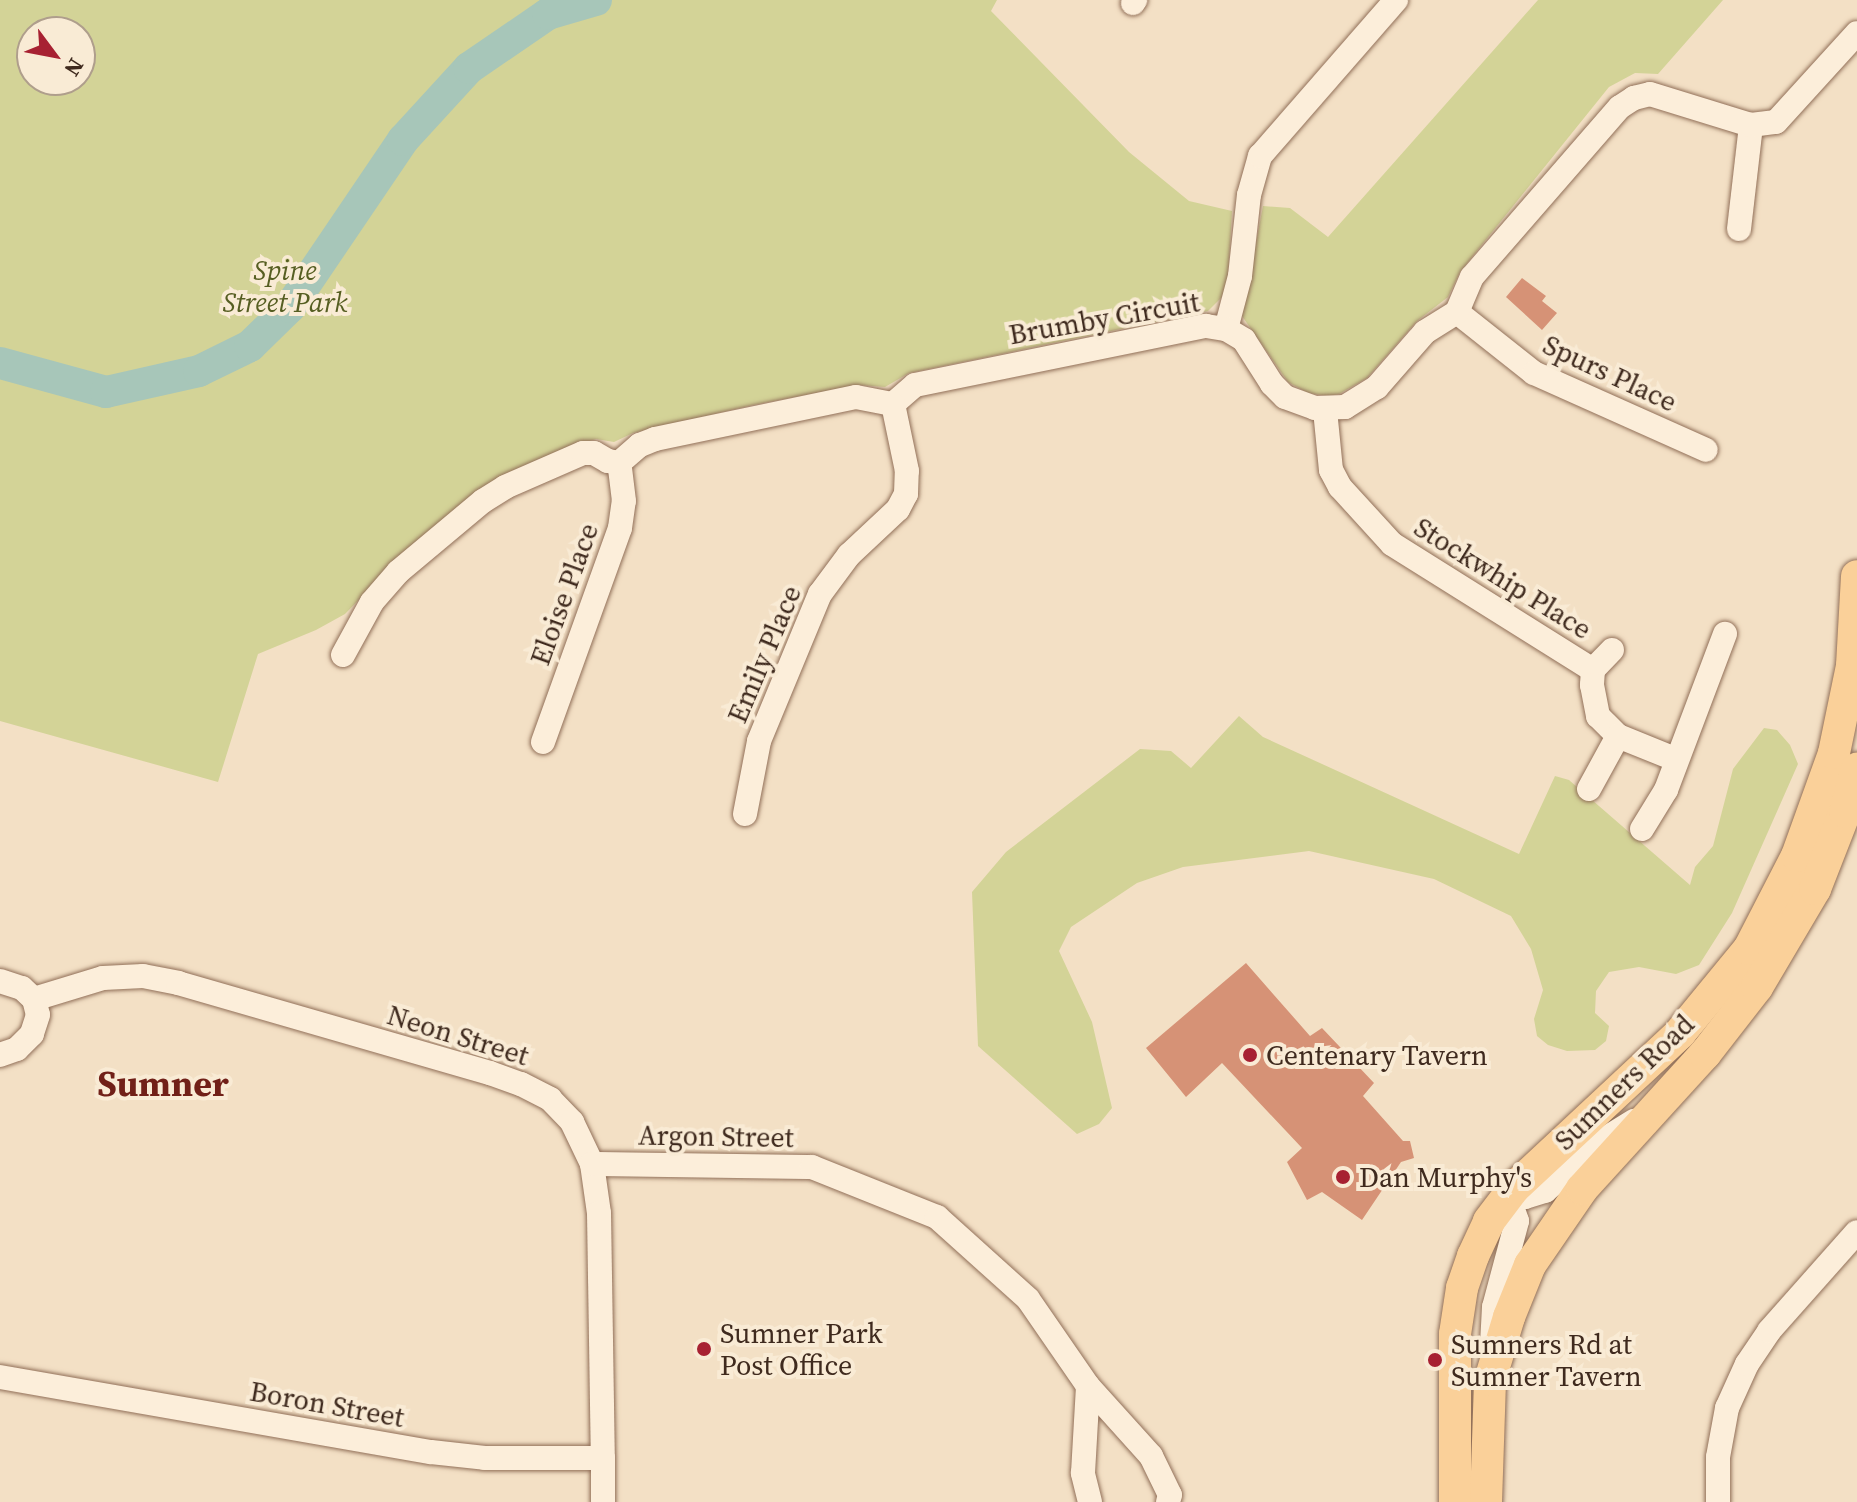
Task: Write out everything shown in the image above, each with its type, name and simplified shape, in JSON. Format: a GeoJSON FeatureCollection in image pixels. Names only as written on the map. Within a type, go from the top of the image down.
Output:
{"type":"FeatureCollection","features":[{"type":"Feature","properties":{"kind":"main road","name":"Sumners Road"},"geometry":{"type":"LineString","coordinates":[[1455,1502],[1455,1334],[1462,1288],[1489,1221],[1508,1195],[1671,1043],[1749,949],[1797,856],[1834,753],[1852,666],[1857,576]]}},
{"type":"Feature","properties":{"kind":"main road","name":"Sumners Road"},"geometry":{"type":"LineString","coordinates":[[1486,1502],[1490,1380],[1520,1285],[1542,1244],[1582,1189],[1705,1054],[1757,987],[1815,889],[1845,812],[1857,769]]}},
{"type":"Feature","properties":{"kind":"street"},"geometry":{"type":"LineString","coordinates":[[1226,329],[1240,276],[1249,195],[1260,156],[1396,0]]}},
{"type":"Feature","properties":{"kind":"street"},"geometry":{"type":"LineString","coordinates":[[1325,410],[1345,407],[1361,400],[1425,332],[1457,312],[1472,277],[1620,107],[1634,98],[1650,94],[1751,125],[1776,122],[1857,33]]}},
{"type":"Feature","properties":{"kind":"street"},"geometry":{"type":"LineString","coordinates":[[1739,229],[1751,125]]}},
{"type":"Feature","properties":{"kind":"street","name":"Spurs Place"},"geometry":{"type":"LineString","coordinates":[[1457,312],[1534,373],[1706,450]]}},
{"type":"Feature","properties":{"kind":"street","name":"Brumby Circuit"},"geometry":{"type":"LineString","coordinates":[[893,404],[915,385],[1188,328],[1226,329],[1244,340],[1272,384],[1285,397],[1325,410]]}},
{"type":"Feature","properties":{"kind":"street"},"geometry":{"type":"LineString","coordinates":[[343,655],[385,584],[483,501],[505,487],[583,453],[594,453],[619,463],[640,445],[655,439],[856,397],[893,404]]}},
{"type":"Feature","properties":{"kind":"street","name":"Emily Place"},"geometry":{"type":"LineString","coordinates":[[745,814],[759,741],[820,594],[849,555],[898,509],[906,494],[907,471],[893,404]]}},
{"type":"Feature","properties":{"kind":"street","name":"Stockwhip Place"},"geometry":{"type":"LineString","coordinates":[[1325,410],[1331,470],[1340,487],[1392,544],[1593,670]]}},
{"type":"Feature","properties":{"kind":"street","name":"Eloise Place"},"geometry":{"type":"LineString","coordinates":[[543,742],[620,528],[624,501],[619,463]]}},
{"type":"Feature","properties":{"kind":"street"},"geometry":{"type":"LineString","coordinates":[[1642,829],[1666,790],[1675,759],[1725,634]]}},
{"type":"Feature","properties":{"kind":"street","name":"Stockwhip Place"},"geometry":{"type":"LineString","coordinates":[[1612,650],[1593,670],[1592,685],[1598,716],[1618,736]]}},
{"type":"Feature","properties":{"kind":"street"},"geometry":{"type":"LineString","coordinates":[[1589,789],[1618,736],[1675,759]]}},
{"type":"Feature","properties":{"kind":"street","name":"Neon Street"},"geometry":{"type":"LineString","coordinates":[[34,999],[103,978],[143,976],[178,983],[490,1073],[550,1099],[572,1122],[592,1164],[599,1213],[603,1458]]}},
{"type":"Feature","properties":{"kind":"street"},"geometry":{"type":"LineString","coordinates":[[0,981],[22,988],[34,999],[38,1015],[32,1034],[17,1049],[0,1055]]}},
{"type":"Feature","properties":{"kind":"street"},"geometry":{"type":"LineString","coordinates":[[1490,1380],[1494,1307],[1517,1221],[1508,1195],[1525,1197],[1545,1191],[1600,1142],[1656,1107]]}},
{"type":"Feature","properties":{"kind":"street","name":"Argon Street"},"geometry":{"type":"LineString","coordinates":[[592,1164],[812,1167],[937,1217],[1028,1299],[1088,1386],[1151,1456],[1170,1495],[1168,1502]]}},
{"type":"Feature","properties":{"kind":"street"},"geometry":{"type":"LineString","coordinates":[[1718,1502],[1718,1457],[1727,1408],[1747,1364],[1769,1331],[1857,1232]]}},
{"type":"Feature","properties":{"kind":"street","name":"Boron Street"},"geometry":{"type":"LineString","coordinates":[[0,1377],[431,1452],[485,1458],[603,1458]]}},
{"type":"Feature","properties":{"kind":"street"},"geometry":{"type":"LineString","coordinates":[[1088,1386],[1083,1473],[1090,1502]]}},
{"type":"Feature","properties":{"kind":"street"},"geometry":{"type":"LineString","coordinates":[[603,1458],[603,1502]]}},
{"type":"Feature","properties":{"kind":"green space","name":"Spine Street Park"},"geometry":{"type":"Polygon","coordinates":[[[0,0],[997,0],[991,11],[1129,152],[1189,201],[1232,211],[1228,280],[1224,295],[1208,311],[909,373],[885,387],[859,385],[753,405],[633,433],[614,442],[596,439],[576,445],[384,574],[345,614],[316,630],[258,654],[218,782],[0,721],[0,0]]]}},
{"type":"Feature","properties":{"kind":"green space"},"geometry":{"type":"Polygon","coordinates":[[[1538,0],[1723,0],[1658,74],[1635,73],[1609,87],[1460,272],[1448,297],[1417,321],[1367,378],[1339,394],[1328,396],[1308,393],[1288,382],[1242,316],[1263,206],[1290,208],[1328,237],[1538,0]]]}},
{"type":"Feature","properties":{"kind":"green space"},"geometry":{"type":"Polygon","coordinates":[[[1239,716],[1263,737],[1519,854],[1555,776],[1569,780],[1690,885],[1695,867],[1713,846],[1733,769],[1764,728],[1777,730],[1790,745],[1798,764],[1732,913],[1699,965],[1676,974],[1639,967],[1609,972],[1596,991],[1595,1013],[1609,1026],[1606,1041],[1595,1050],[1567,1051],[1548,1045],[1537,1036],[1534,1019],[1543,990],[1531,949],[1511,916],[1434,879],[1309,851],[1183,867],[1137,883],[1071,927],[1059,951],[1092,1022],[1112,1108],[1099,1124],[1077,1134],[978,1046],[972,892],[1006,852],[1140,749],[1171,751],[1191,768],[1239,716]]]}},
{"type":"Feature","properties":{"kind":"building"},"geometry":{"type":"Polygon","coordinates":[[[1522,278],[1546,296],[1542,301],[1557,313],[1542,330],[1506,297],[1522,278]]]}},
{"type":"Feature","properties":{"kind":"building","name":"Centenary Tavern"},"geometry":{"type":"Polygon","coordinates":[[[1246,963],[1310,1036],[1322,1028],[1374,1083],[1363,1096],[1403,1141],[1410,1141],[1414,1158],[1401,1162],[1362,1220],[1322,1192],[1307,1200],[1287,1162],[1302,1148],[1222,1063],[1186,1097],[1146,1048],[1246,963]]]}},
{"type":"Feature","properties":{"kind":"waterway"},"geometry":{"type":"LineString","coordinates":[[0,363],[106,392],[199,371],[250,346],[290,307],[403,140],[469,68],[548,14],[596,0]]}},
{"type":"Feature","properties":{"kind":"place","name":"Centenary Tavern"},"geometry":{"type":"Point","coordinates":[1250,1055]}},
{"type":"Feature","properties":{"kind":"place","name":"Dan Murphy's"},"geometry":{"type":"Point","coordinates":[1343,1177]}},
{"type":"Feature","properties":{"kind":"place","name":"Sumner Park Post Office"},"geometry":{"type":"Point","coordinates":[704,1349]}},
{"type":"Feature","properties":{"kind":"place","name":"Sumners Rd at Sumner Tavern"},"geometry":{"type":"Point","coordinates":[1435,1360]}},
{"type":"Feature","properties":{"kind":"district","name":"Sumner"},"geometry":{"type":"Point","coordinates":[163,1084]}}]}
